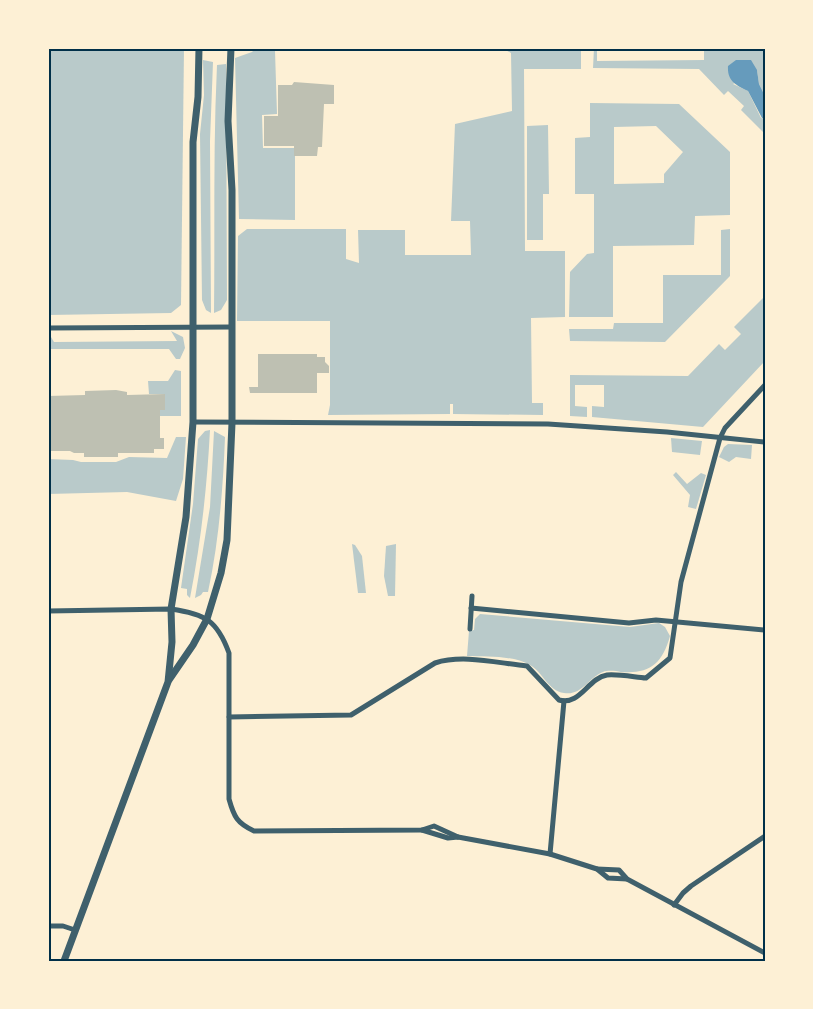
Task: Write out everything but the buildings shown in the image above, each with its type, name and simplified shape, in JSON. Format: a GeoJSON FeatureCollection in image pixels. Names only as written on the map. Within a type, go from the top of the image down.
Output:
{"type":"FeatureCollection","features":[{"type":"Feature","properties":{"kind":"street"},"geometry":{"type":"LineString","coordinates":[[168,682],[172,642],[171,609],[186,517],[193,422],[194,142],[199,48]]}},
{"type":"Feature","properties":{"kind":"street"},"geometry":{"type":"LineString","coordinates":[[64,961],[168,682],[207,619],[221,573],[227,540],[232,423],[232,190],[228,121],[231,48]]}},
{"type":"Feature","properties":{"kind":"street"},"geometry":{"type":"LineString","coordinates":[[48,328],[232,327]]}},
{"type":"Feature","properties":{"kind":"street"},"geometry":{"type":"LineString","coordinates":[[229,717],[351,715],[435,663],[446,660],[459,659],[527,666],[559,700],[564,701],[570,701],[598,678],[607,675],[646,678],[670,658],[681,582],[724,428],[765,385]]}},
{"type":"Feature","properties":{"kind":"street"},"geometry":{"type":"LineString","coordinates":[[193,422],[548,424],[656,431],[765,442]]}},
{"type":"Feature","properties":{"kind":"street"},"geometry":{"type":"LineString","coordinates":[[470,629],[472,596]]}},
{"type":"Feature","properties":{"kind":"street"},"geometry":{"type":"LineString","coordinates":[[471,608],[629,623],[656,620],[765,630]]}},
{"type":"Feature","properties":{"kind":"street"},"geometry":{"type":"LineString","coordinates":[[48,611],[171,609],[191,612],[207,619],[223,635],[229,653],[229,799],[232,812],[241,825],[254,831],[422,830],[434,826],[458,837],[550,854],[597,869],[619,870],[627,879],[765,953]]}},
{"type":"Feature","properties":{"kind":"street"},"geometry":{"type":"LineString","coordinates":[[550,854],[564,701]]}},
{"type":"Feature","properties":{"kind":"street"},"geometry":{"type":"LineString","coordinates":[[675,905],[691,886],[765,836]]}},
{"type":"Feature","properties":{"kind":"street"},"geometry":{"type":"LineString","coordinates":[[48,926],[63,926],[75,930]]}},
{"type":"Feature","properties":{"kind":"shaded area"},"geometry":{"type":"Polygon","coordinates":[[[48,48],[184,48],[181,305],[171,313],[48,315],[48,48]]]}},
{"type":"Feature","properties":{"kind":"shaded area"},"geometry":{"type":"Polygon","coordinates":[[[256,48],[282,48],[275,51],[277,114],[262,115],[263,148],[295,148],[295,220],[239,219],[235,58],[252,52],[256,48]]]}},
{"type":"Feature","properties":{"kind":"shaded area"},"geometry":{"type":"Polygon","coordinates":[[[502,48],[581,48],[581,69],[524,69],[525,251],[565,251],[565,317],[531,318],[532,403],[543,403],[543,415],[453,414],[453,404],[450,404],[450,414],[328,415],[330,321],[237,321],[238,236],[247,229],[346,229],[346,259],[359,263],[358,230],[405,230],[405,255],[471,255],[470,221],[451,221],[455,124],[512,111],[511,53],[502,48]]]}},
{"type":"Feature","properties":{"kind":"shaded area"},"geometry":{"type":"Polygon","coordinates":[[[594,48],[597,48],[597,61],[704,60],[704,48],[765,48],[765,96],[759,84],[757,70],[733,84],[748,91],[761,118],[765,119],[765,134],[741,110],[744,106],[728,91],[724,95],[699,69],[593,68],[594,48]]]}},
{"type":"Feature","properties":{"kind":"shaded area"},"geometry":{"type":"Polygon","coordinates":[[[203,60],[213,62],[210,141],[211,313],[206,310],[202,300],[200,134],[204,95],[203,60]]]}},
{"type":"Feature","properties":{"kind":"shaded area"},"geometry":{"type":"Polygon","coordinates":[[[226,64],[227,300],[221,310],[214,313],[217,65],[226,64]]]}},
{"type":"Feature","properties":{"kind":"shaded area"},"geometry":{"type":"Polygon","coordinates":[[[590,103],[679,104],[730,152],[730,215],[695,216],[694,245],[613,246],[613,317],[569,317],[570,272],[587,254],[594,253],[594,194],[575,194],[575,138],[590,137],[590,103]],[[656,126],[614,127],[614,184],[664,183],[664,174],[683,152],[656,126]]]}},
{"type":"Feature","properties":{"kind":"shaded area"},"geometry":{"type":"Polygon","coordinates":[[[548,125],[549,194],[543,194],[543,240],[527,240],[527,126],[548,125]]]}},
{"type":"Feature","properties":{"kind":"shaded area"},"geometry":{"type":"Polygon","coordinates":[[[730,229],[730,276],[665,342],[570,341],[569,329],[613,329],[614,323],[663,323],[663,275],[721,275],[721,230],[730,229]]]}},
{"type":"Feature","properties":{"kind":"shaded area"},"geometry":{"type":"Polygon","coordinates":[[[765,296],[765,361],[703,427],[592,417],[592,406],[604,407],[604,385],[575,385],[575,406],[587,407],[587,417],[570,416],[570,375],[688,376],[719,344],[725,350],[741,334],[734,327],[765,296]]]}},
{"type":"Feature","properties":{"kind":"shaded area"},"geometry":{"type":"Polygon","coordinates":[[[171,331],[183,337],[185,348],[180,359],[176,359],[169,349],[48,349],[48,332],[54,342],[177,341],[171,331]]]}},
{"type":"Feature","properties":{"kind":"shaded area"},"geometry":{"type":"Polygon","coordinates":[[[175,370],[181,371],[181,416],[160,416],[160,410],[164,410],[165,394],[149,394],[148,381],[168,381],[175,370]]]}},
{"type":"Feature","properties":{"kind":"shaded area"},"geometry":{"type":"Polygon","coordinates":[[[210,430],[203,514],[190,598],[187,595],[187,589],[181,588],[193,504],[198,439],[205,431],[210,430]]]}},
{"type":"Feature","properties":{"kind":"shaded area"},"geometry":{"type":"Polygon","coordinates":[[[214,431],[225,437],[218,534],[208,592],[203,592],[195,598],[210,507],[214,431]]]}},
{"type":"Feature","properties":{"kind":"shaded area"},"geometry":{"type":"Polygon","coordinates":[[[176,437],[186,437],[183,479],[176,501],[127,492],[48,494],[48,459],[116,462],[129,457],[167,458],[176,437]]]}},
{"type":"Feature","properties":{"kind":"shaded area"},"geometry":{"type":"Polygon","coordinates":[[[671,438],[702,441],[700,455],[672,452],[671,438]]]}},
{"type":"Feature","properties":{"kind":"shaded area"},"geometry":{"type":"Polygon","coordinates":[[[728,444],[752,445],[751,459],[736,457],[729,462],[719,457],[728,444]]]}},
{"type":"Feature","properties":{"kind":"shaded area"},"geometry":{"type":"Polygon","coordinates":[[[676,472],[687,484],[701,473],[706,475],[696,509],[688,507],[690,495],[673,475],[676,472]]]}},
{"type":"Feature","properties":{"kind":"shaded area"},"geometry":{"type":"Polygon","coordinates":[[[352,544],[362,556],[366,593],[358,593],[352,544]]]}},
{"type":"Feature","properties":{"kind":"shaded area"},"geometry":{"type":"Polygon","coordinates":[[[396,544],[395,596],[388,596],[384,576],[386,546],[396,544]]]}},
{"type":"Feature","properties":{"kind":"shaded area"},"geometry":{"type":"Polygon","coordinates":[[[480,614],[630,627],[659,623],[665,627],[670,636],[659,660],[647,669],[631,672],[605,671],[576,692],[564,693],[554,689],[535,668],[523,662],[499,657],[467,656],[469,631],[474,630],[475,619],[480,614]]]}},
{"type":"Feature","properties":{"kind":"water"},"geometry":{"type":"Polygon","coordinates":[[[736,60],[751,60],[757,70],[759,84],[765,96],[765,119],[762,118],[748,91],[736,84],[729,75],[728,66],[736,60]]]}}]}
